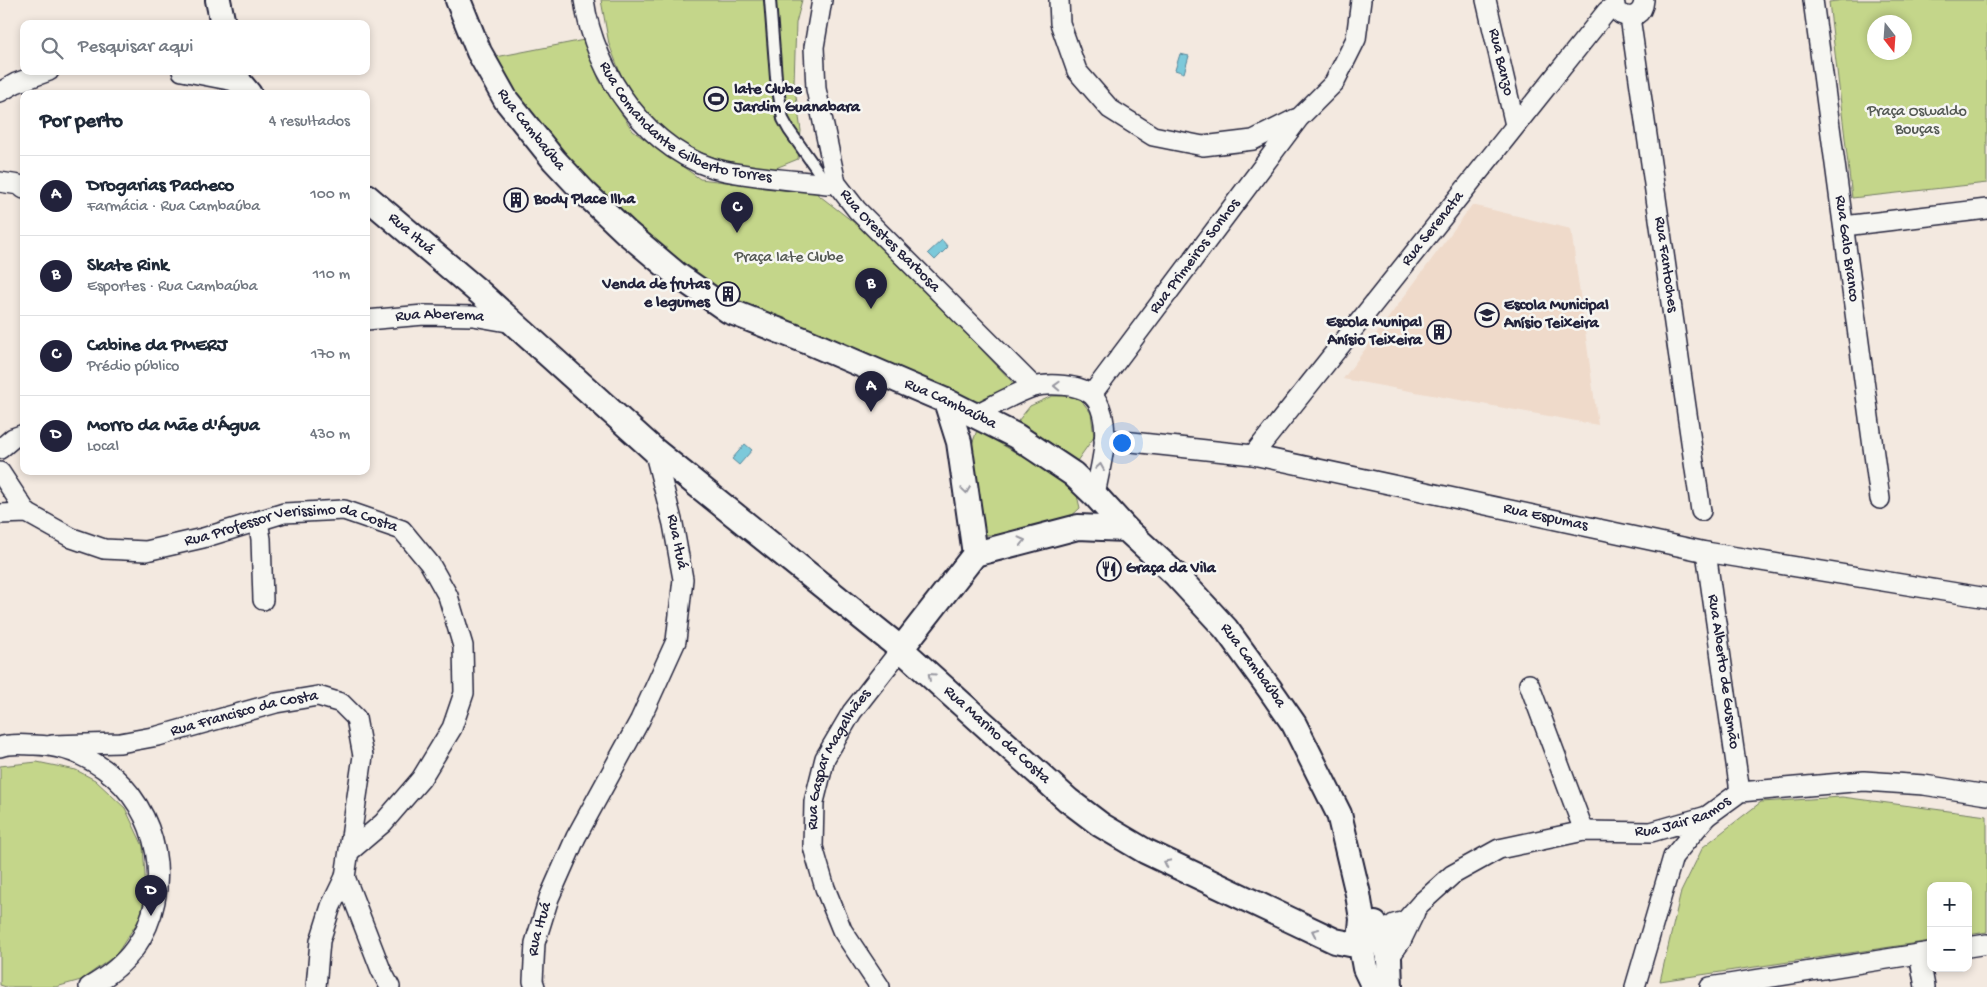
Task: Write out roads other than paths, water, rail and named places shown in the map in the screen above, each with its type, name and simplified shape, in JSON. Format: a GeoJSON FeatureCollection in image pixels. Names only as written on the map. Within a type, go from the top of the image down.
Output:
{"type":"FeatureCollection","features":[{"type":"Feature","properties":{"kind":"street"},"geometry":{"type":"LineString","coordinates":[[218,0],[222,20]]}},
{"type":"Feature","properties":{"kind":"street","name":"Rua Cambaúba"},"geometry":{"type":"LineString","coordinates":[[458,0],[479,52],[506,100],[554,160],[585,193],[626,232],[676,274],[729,311],[806,341],[946,401],[1016,436],[1073,474],[1095,494],[1126,529],[1176,575],[1226,630],[1294,724],[1339,814],[1362,919],[1377,945],[1390,987]]}},
{"type":"Feature","properties":{"kind":"street","name":"Rua Comandante Gilberto Torres"},"geometry":{"type":"LineString","coordinates":[[584,0],[587,19],[608,74],[647,128],[669,146],[692,160],[724,171],[832,184]]}},
{"type":"Feature","properties":{"kind":"street","name":"Rua Orestes Barbosa"},"geometry":{"type":"LineString","coordinates":[[822,0],[814,47],[816,89],[832,184],[1034,387]]}},
{"type":"Feature","properties":{"kind":"street","name":"Rua Primeiros Sonhos"},"geometry":{"type":"LineString","coordinates":[[1059,0],[1060,23],[1077,70],[1110,109],[1153,136],[1203,146],[1253,140],[1299,118]]}},
{"type":"Feature","properties":{"kind":"street","name":"Rua Primeiros Sonhos"},"geometry":{"type":"LineString","coordinates":[[1092,394],[1299,118],[1334,83],[1356,39],[1361,0]]}},
{"type":"Feature","properties":{"kind":"street","name":"Rua Banzo"},"geometry":{"type":"LineString","coordinates":[[1486,0],[1515,125]]}},
{"type":"Feature","properties":{"kind":"street"},"geometry":{"type":"LineString","coordinates":[[1615,3],[1620,15],[1630,17],[1637,15],[1642,10],[1644,0]]}},
{"type":"Feature","properties":{"kind":"street","name":"Rua Galo Branco"},"geometry":{"type":"LineString","coordinates":[[1813,0],[1880,499]]}},
{"type":"Feature","properties":{"kind":"street","name":"Rua Serenata"},"geometry":{"type":"LineString","coordinates":[[1253,455],[1515,125],[1615,3]]}},
{"type":"Feature","properties":{"kind":"street","name":"Rua Fantoches"},"geometry":{"type":"LineString","coordinates":[[1630,17],[1701,511]]}},
{"type":"Feature","properties":{"kind":"street"},"geometry":{"type":"LineString","coordinates":[[0,92],[16,83],[38,75]]}},
{"type":"Feature","properties":{"kind":"street"},"geometry":{"type":"LineString","coordinates":[[203,75],[241,82]]}},
{"type":"Feature","properties":{"kind":"street"},"geometry":{"type":"LineString","coordinates":[[0,182],[20,186]]}},
{"type":"Feature","properties":{"kind":"street","name":"Rua Ituá"},"geometry":{"type":"LineString","coordinates":[[370,199],[513,323],[654,450],[673,524],[683,579],[676,641],[640,720],[576,838],[549,898],[535,943],[533,981],[535,987]]}},
{"type":"Feature","properties":{"kind":"street"},"geometry":{"type":"LineString","coordinates":[[1844,226],[1987,209]]}},
{"type":"Feature","properties":{"kind":"street","name":"Rua Aberema"},"geometry":{"type":"LineString","coordinates":[[370,320],[444,315],[473,316],[513,323]]}},
{"type":"Feature","properties":{"kind":"street"},"geometry":{"type":"LineString","coordinates":[[959,442],[974,415],[1034,387],[1058,384],[1092,394],[1101,410],[1104,423],[1104,439],[1095,494],[1078,527]]}},
{"type":"Feature","properties":{"kind":"street"},"geometry":{"type":"LineString","coordinates":[[946,401],[959,442],[976,554],[1078,527],[1126,529]]}},
{"type":"Feature","properties":{"kind":"street","name":"Rua Espumas"},"geometry":{"type":"LineString","coordinates":[[1104,439],[1253,455],[1706,552],[1987,598]]}},
{"type":"Feature","properties":{"kind":"street","name":"Rua Marino da Costa"},"geometry":{"type":"LineString","coordinates":[[654,450],[901,649],[1068,800],[1121,838],[1174,866],[1334,941],[1350,944],[1377,945]]}},
{"type":"Feature","properties":{"kind":"street","name":"Rua Professor Verissimo da Costa"},"geometry":{"type":"LineString","coordinates":[[0,472],[27,513],[72,538],[104,548],[146,551],[203,538],[284,513],[344,510],[402,530],[430,564],[448,596],[463,646],[464,693],[452,728],[421,779],[383,823],[350,851]]}},
{"type":"Feature","properties":{"kind":"street"},"geometry":{"type":"LineString","coordinates":[[0,514],[27,513]]}},
{"type":"Feature","properties":{"kind":"street"},"geometry":{"type":"LineString","coordinates":[[258,521],[261,539],[263,600]]}},
{"type":"Feature","properties":{"kind":"street","name":"Rua Alberto de Gusmão"},"geometry":{"type":"LineString","coordinates":[[1706,552],[1740,792]]}},
{"type":"Feature","properties":{"kind":"street","name":"Rua Gaspar Magalhães"},"geometry":{"type":"LineString","coordinates":[[880,987],[842,930],[825,888],[813,847],[814,802],[825,758],[852,712],[976,554]]}},
{"type":"Feature","properties":{"kind":"street"},"geometry":{"type":"LineString","coordinates":[[1529,684],[1584,831]]}},
{"type":"Feature","properties":{"kind":"street","name":"Rua Francisco da Costa"},"geometry":{"type":"LineString","coordinates":[[0,747],[120,743],[158,736],[276,703],[318,696],[341,703],[356,718],[363,756],[350,851]]}},
{"type":"Feature","properties":{"kind":"street","name":"Rua Francisco da Costa"},"geometry":{"type":"LineString","coordinates":[[52,745],[87,757],[118,778],[141,807],[155,842],[159,878],[152,915],[135,948],[110,975],[89,987]]}},
{"type":"Feature","properties":{"kind":"street","name":"Rua Jair Ramos"},"geometry":{"type":"LineString","coordinates":[[1377,945],[1401,940],[1421,902],[1452,875],[1499,849],[1584,831],[1651,832],[1707,816],[1740,792],[1864,782],[1924,785],[1987,795]]}},
{"type":"Feature","properties":{"kind":"street"},"geometry":{"type":"LineString","coordinates":[[1635,987],[1673,857],[1707,816]]}},
{"type":"Feature","properties":{"kind":"street"},"geometry":{"type":"LineString","coordinates":[[316,987],[320,941],[330,906],[345,877],[350,851]]}},
{"type":"Feature","properties":{"kind":"street"},"geometry":{"type":"LineString","coordinates":[[345,877],[390,987]]}},
{"type":"Feature","properties":{"kind":"street"},"geometry":{"type":"LineString","coordinates":[[1972,946],[1987,944]]}},
{"type":"Feature","properties":{"kind":"street"},"geometry":{"type":"LineString","coordinates":[[1369,977],[1383,966],[1377,945]]}},
{"type":"Feature","properties":{"kind":"street"},"geometry":{"type":"LineString","coordinates":[[1710,987],[1925,953],[1925,987]]}},
{"type":"Feature","properties":{"kind":"lane"},"geometry":{"type":"LineString","coordinates":[[770,0],[776,78],[783,118],[789,130],[832,184]]}},
{"type":"Feature","properties":{"kind":"water"},"geometry":{"type":"Polygon","coordinates":[[[1180,54],[1189,56],[1184,73],[1175,70],[1180,54]]]}},
{"type":"Feature","properties":{"kind":"water"},"geometry":{"type":"Polygon","coordinates":[[[942,240],[948,247],[935,260],[928,253],[942,240]]]}},
{"type":"Feature","properties":{"kind":"water"},"geometry":{"type":"Polygon","coordinates":[[[745,444],[752,450],[739,465],[732,459],[745,444]]]}},
{"type":"Feature","properties":{"kind":"place","name":"Iate Clube Jardim Guanabara"},"geometry":{"type":"Point","coordinates":[716,99]}},
{"type":"Feature","properties":{"kind":"place","name":"Body Place Ilha"},"geometry":{"type":"Point","coordinates":[516,200]}},
{"type":"Feature","properties":{"kind":"place","name":"Cabine da PMERJ"},"geometry":{"type":"Point","coordinates":[737,233]}},
{"type":"Feature","properties":{"kind":"place","name":"Venda de frutas e legumes"},"geometry":{"type":"Point","coordinates":[728,294]}},
{"type":"Feature","properties":{"kind":"place","name":"Skate Rink"},"geometry":{"type":"Point","coordinates":[871,309]}},
{"type":"Feature","properties":{"kind":"place","name":"Escola Municipal Anísio Teixeira"},"geometry":{"type":"Point","coordinates":[1487,315]}},
{"type":"Feature","properties":{"kind":"place","name":"Escola Munipal Anísio Teixeira"},"geometry":{"type":"Point","coordinates":[1439,332]}},
{"type":"Feature","properties":{"kind":"place","name":"Drogarias Pacheco"},"geometry":{"type":"Point","coordinates":[871,412]}},
{"type":"Feature","properties":{"kind":"place","name":"Graça da Vila"},"geometry":{"type":"Point","coordinates":[1109,569]}},
{"type":"Feature","properties":{"kind":"place","name":"Morro da Mãe d'Água"},"geometry":{"type":"Point","coordinates":[151,916]}},
{"type":"Feature","properties":{"kind":"park label","name":"Praça Oswaldo Bouças"},"geometry":{"type":"Point","coordinates":[1917,121]}},
{"type":"Feature","properties":{"kind":"park label","name":"Praça Iate Clube"},"geometry":{"type":"Point","coordinates":[789,258]}}]}
